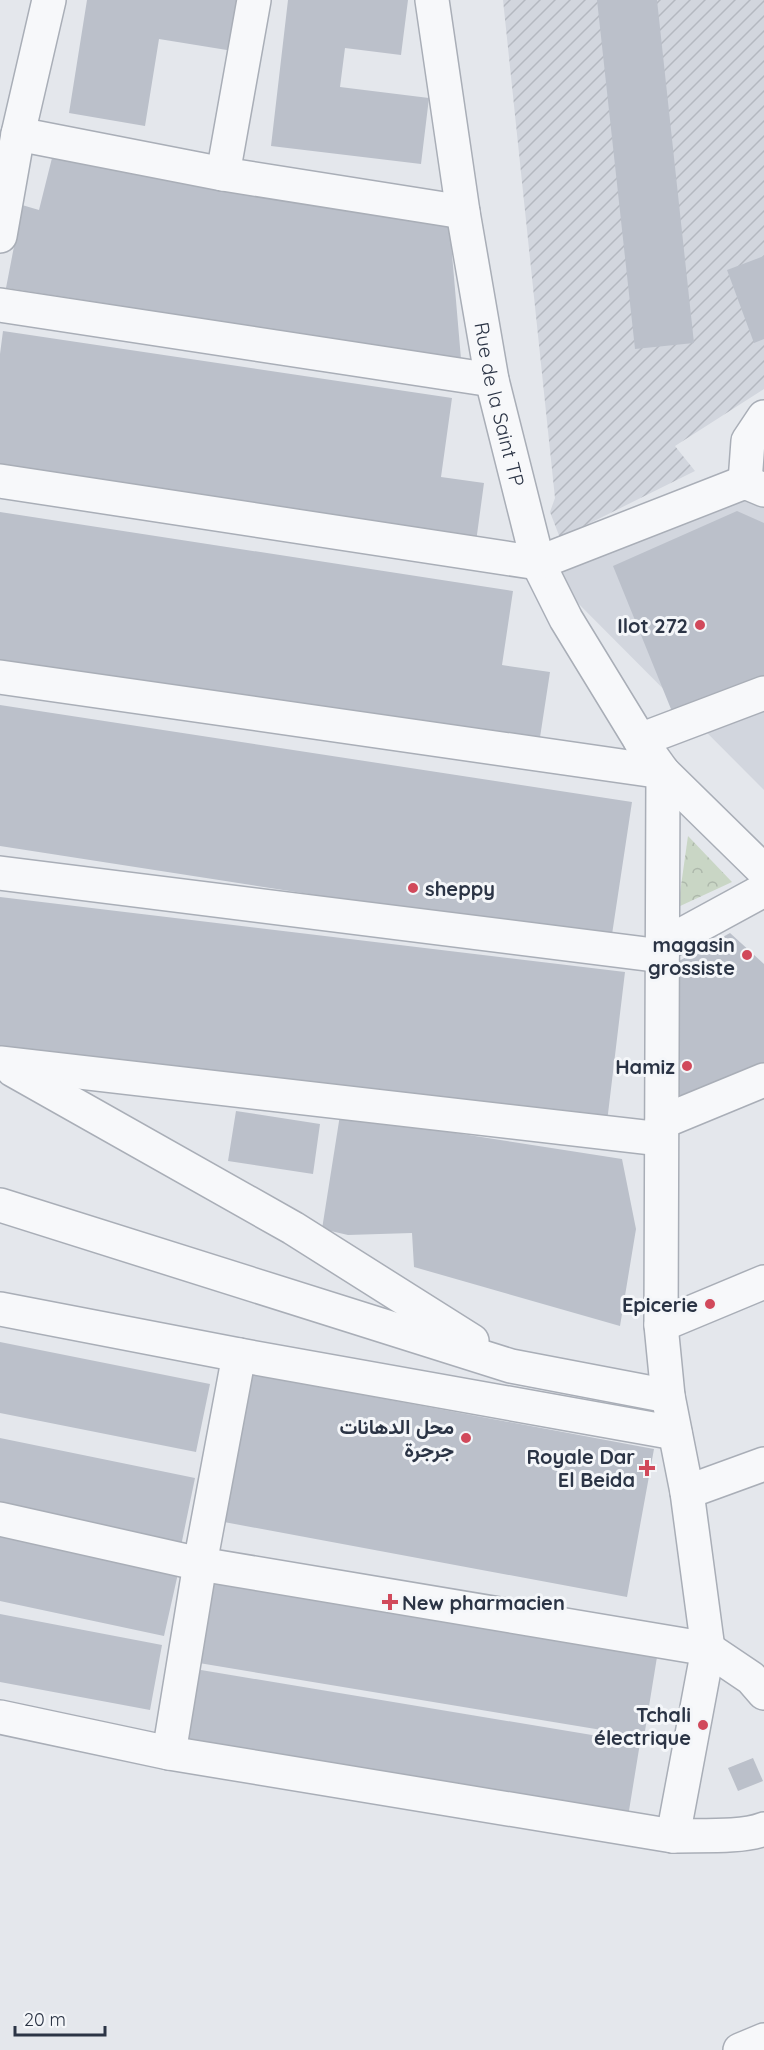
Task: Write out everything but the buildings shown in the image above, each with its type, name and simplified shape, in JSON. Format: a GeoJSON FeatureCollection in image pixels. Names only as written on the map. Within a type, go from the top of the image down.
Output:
{"type":"FeatureCollection","features":[{"type":"Feature","properties":{"kind":"street"},"geometry":{"type":"LineString","coordinates":[[0,236],[18,134],[49,0]]}},
{"type":"Feature","properties":{"kind":"street"},"geometry":{"type":"LineString","coordinates":[[223,174],[254,0]]}},
{"type":"Feature","properties":{"kind":"street","name":"Rue de la Saint TP"},"geometry":{"type":"LineString","coordinates":[[432,0],[463,212],[492,380],[538,563],[566,619],[640,740],[663,772],[764,871]]}},
{"type":"Feature","properties":{"kind":"street"},"geometry":{"type":"LineString","coordinates":[[18,134],[223,174],[463,212]]}},
{"type":"Feature","properties":{"kind":"street"},"geometry":{"type":"LineString","coordinates":[[0,305],[492,380]]}},
{"type":"Feature","properties":{"kind":"street"},"geometry":{"type":"LineString","coordinates":[[0,481],[538,563],[754,486],[748,441],[764,417]]}},
{"type":"Feature","properties":{"kind":"street"},"geometry":{"type":"LineString","coordinates":[[0,676],[663,772],[661,1325],[668,1396],[687,1492],[708,1649],[673,1836]]}},
{"type":"Feature","properties":{"kind":"street"},"geometry":{"type":"LineString","coordinates":[[640,740],[764,693]]}},
{"type":"Feature","properties":{"kind":"street"},"geometry":{"type":"LineString","coordinates":[[0,873],[662,950],[764,890]]}},
{"type":"Feature","properties":{"kind":"street"},"geometry":{"type":"LineString","coordinates":[[0,1063],[662,1131],[764,1080]]}},
{"type":"Feature","properties":{"kind":"street"},"geometry":{"type":"LineString","coordinates":[[0,1063],[293,1228],[512,1366]]}},
{"type":"Feature","properties":{"kind":"street"},"geometry":{"type":"LineString","coordinates":[[0,1205],[512,1366],[668,1396]]}},
{"type":"Feature","properties":{"kind":"street"},"geometry":{"type":"LineString","coordinates":[[661,1325],[764,1282]]}},
{"type":"Feature","properties":{"kind":"street"},"geometry":{"type":"LineString","coordinates":[[0,1309],[239,1355],[675,1433]]}},
{"type":"Feature","properties":{"kind":"street"},"geometry":{"type":"LineString","coordinates":[[169,1753],[200,1564],[239,1355]]}},
{"type":"Feature","properties":{"kind":"street"},"geometry":{"type":"LineString","coordinates":[[687,1492],[764,1464]]}},
{"type":"Feature","properties":{"kind":"street"},"geometry":{"type":"LineString","coordinates":[[0,1519],[200,1564],[708,1649],[760,1682]]}},
{"type":"Feature","properties":{"kind":"street"},"geometry":{"type":"LineString","coordinates":[[0,1717],[169,1753],[673,1836],[716,1835],[764,1829]]}},
{"type":"Feature","properties":{"kind":"street"},"geometry":{"type":"LineString","coordinates":[[740,2050],[764,2040]]}},
{"type":"Feature","properties":{"kind":"shaded area"},"geometry":{"type":"Polygon","coordinates":[[[503,0],[764,0],[764,389],[675,446],[695,471],[560,538],[550,512],[555,498],[503,0]]]}},
{"type":"Feature","properties":{"kind":"shaded area"},"geometry":{"type":"Polygon","coordinates":[[[764,481],[764,790],[538,563],[764,481]]]}},
{"type":"Feature","properties":{"kind":"green space"},"geometry":{"type":"Polygon","coordinates":[[[688,836],[732,882],[678,907],[688,836]]]}},
{"type":"Feature","properties":{"kind":"place","name":"Ilot 272"},"geometry":{"type":"Point","coordinates":[700,625]}},
{"type":"Feature","properties":{"kind":"place","name":"sheppy"},"geometry":{"type":"Point","coordinates":[413,888]}},
{"type":"Feature","properties":{"kind":"place","name":"magasin grossiste"},"geometry":{"type":"Point","coordinates":[747,955]}},
{"type":"Feature","properties":{"kind":"place","name":"Hamiz"},"geometry":{"type":"Point","coordinates":[687,1066]}},
{"type":"Feature","properties":{"kind":"place","name":"Epicerie"},"geometry":{"type":"Point","coordinates":[710,1304]}},
{"type":"Feature","properties":{"kind":"place","name":"محل الدهانات جرجرة"},"geometry":{"type":"Point","coordinates":[466,1438]}},
{"type":"Feature","properties":{"kind":"place","name":"Royale Dar El Beida"},"geometry":{"type":"Point","coordinates":[647,1468]}},
{"type":"Feature","properties":{"kind":"place","name":"New pharmacien"},"geometry":{"type":"Point","coordinates":[390,1602]}},
{"type":"Feature","properties":{"kind":"place","name":"Tchali électrique"},"geometry":{"type":"Point","coordinates":[703,1725]}}]}
